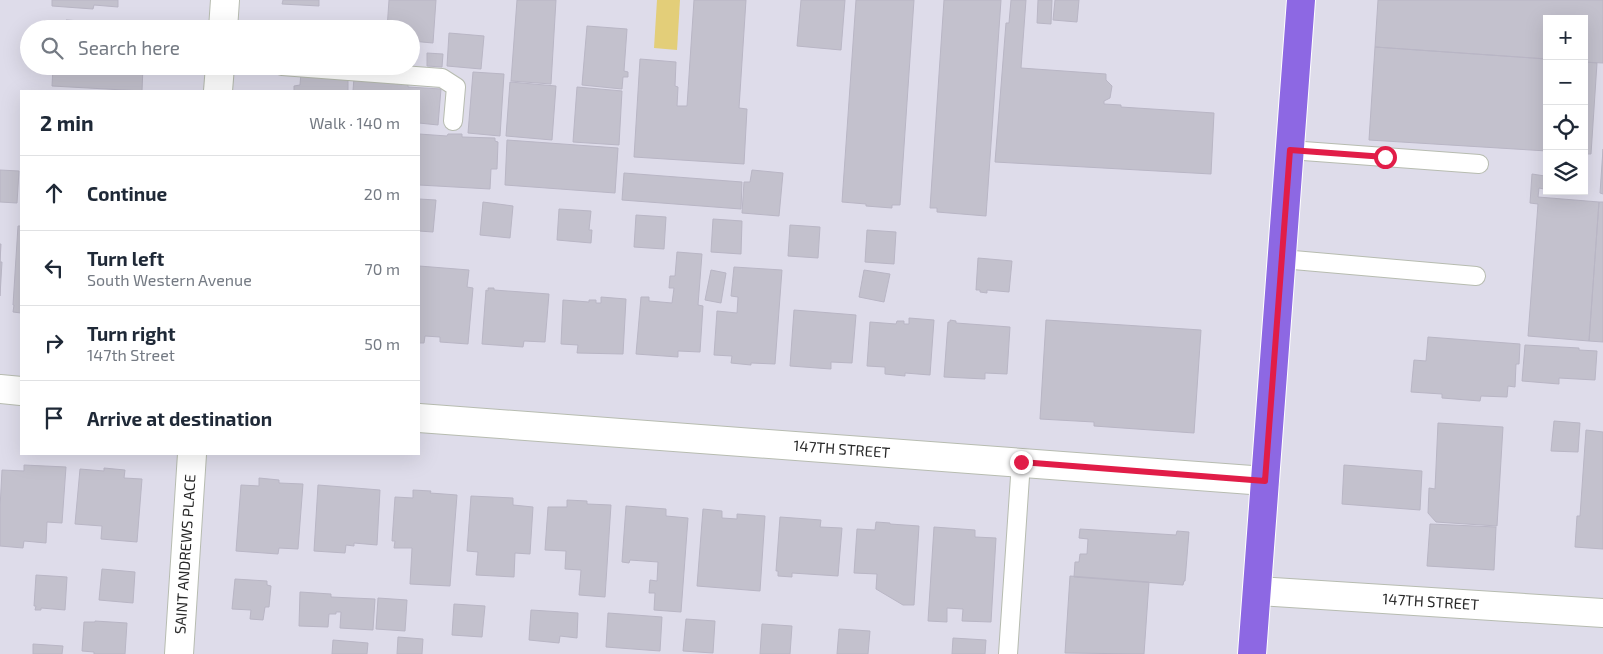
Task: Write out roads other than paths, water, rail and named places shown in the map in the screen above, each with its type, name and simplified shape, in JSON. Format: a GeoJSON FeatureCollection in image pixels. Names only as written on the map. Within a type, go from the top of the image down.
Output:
{"type":"FeatureCollection","features":[{"type":"Feature","properties":{"kind":"main road"},"geometry":{"type":"LineString","coordinates":[[1252,654],[1302,0]]}},
{"type":"Feature","properties":{"kind":"street"},"geometry":{"type":"LineString","coordinates":[[223,20],[225,0]]}},
{"type":"Feature","properties":{"kind":"street"},"geometry":{"type":"LineString","coordinates":[[218,90],[219,75]]}},
{"type":"Feature","properties":{"kind":"street"},"geometry":{"type":"LineString","coordinates":[[0,389],[20,390]]}},
{"type":"Feature","properties":{"kind":"street","name":"147TH STREET"},"geometry":{"type":"LineString","coordinates":[[420,418],[1265,481]]}},
{"type":"Feature","properties":{"kind":"street","name":"SAINT ANDREWS PLACE"},"geometry":{"type":"LineString","coordinates":[[179,654],[192,455]]}},
{"type":"Feature","properties":{"kind":"street","name":"147TH STREET"},"geometry":{"type":"LineString","coordinates":[[1257,591],[1603,613]]}},
{"type":"Feature","properties":{"kind":"lane"},"geometry":{"type":"LineString","coordinates":[[402,75],[442,78],[456,87],[453,122]]}},
{"type":"Feature","properties":{"kind":"lane"},"geometry":{"type":"LineString","coordinates":[[1290,150],[1478,164]]}},
{"type":"Feature","properties":{"kind":"lane"},"geometry":{"type":"LineString","coordinates":[[1282,260],[1476,276]]}},
{"type":"Feature","properties":{"kind":"lane"},"geometry":{"type":"LineString","coordinates":[[1008,654],[1021,462]]}}]}
